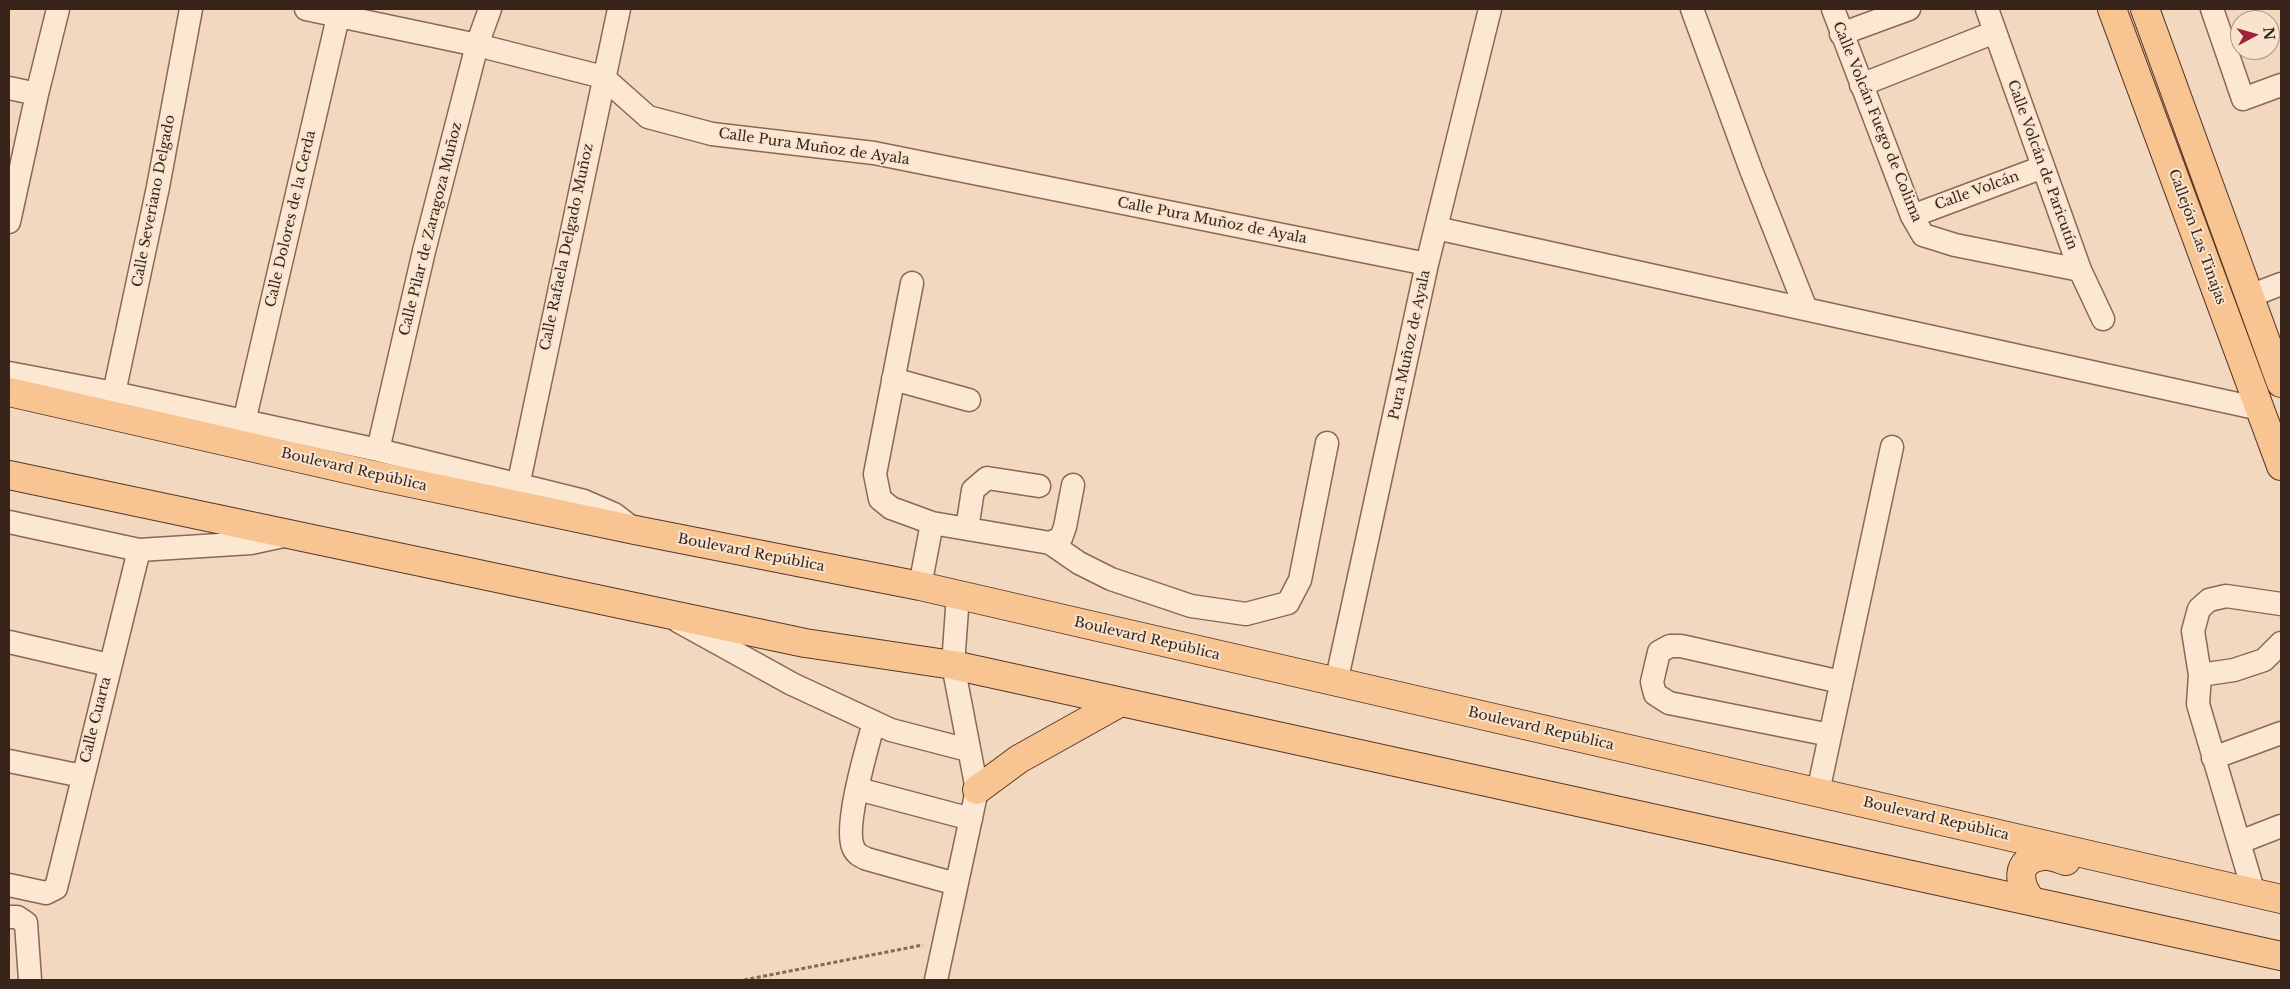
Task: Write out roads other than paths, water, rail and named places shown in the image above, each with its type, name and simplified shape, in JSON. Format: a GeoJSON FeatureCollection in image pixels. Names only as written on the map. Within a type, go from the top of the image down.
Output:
{"type":"FeatureCollection","features":[{"type":"Feature","properties":{"kind":"main road","name":"Callejón Las Tinajas"},"geometry":{"type":"LineString","coordinates":[[2112,9],[2281,466]]}},
{"type":"Feature","properties":{"kind":"main road"},"geometry":{"type":"LineString","coordinates":[[2144,9],[2281,383]]}},
{"type":"Feature","properties":{"kind":"main road","name":"Boulevard República"},"geometry":{"type":"LineString","coordinates":[[9,392],[374,475],[635,530],[920,586],[2281,899]]}},
{"type":"Feature","properties":{"kind":"main road"},"geometry":{"type":"LineString","coordinates":[[9,475],[805,643],[953,665],[1575,803],[2277,954]]}},
{"type":"Feature","properties":{"kind":"main road"},"geometry":{"type":"LineString","coordinates":[[977,790],[1019,758],[1121,702]]}},
{"type":"Feature","properties":{"kind":"main road"},"geometry":{"type":"LineString","coordinates":[[2032,901],[2024,892],[2020,880],[2023,867],[2031,859],[2044,856],[2134,877],[2181,877]]}},
{"type":"Feature","properties":{"kind":"street"},"geometry":{"type":"LineString","coordinates":[[9,222],[58,9]]}},
{"type":"Feature","properties":{"kind":"street","name":"Calle Severiano Delgado"},"geometry":{"type":"LineString","coordinates":[[114,393],[158,187],[191,9]]}},
{"type":"Feature","properties":{"kind":"street","name":"Calle Pura Muñoz de Ayala"},"geometry":{"type":"LineString","coordinates":[[306,9],[477,45],[602,77],[648,117],[712,134],[874,153],[1427,264]]}},
{"type":"Feature","properties":{"kind":"street","name":"Calle Pilar de Zaragoza Muñoz"},"geometry":{"type":"LineString","coordinates":[[378,450],[424,251],[477,45],[490,9]]}},
{"type":"Feature","properties":{"kind":"street","name":"Calle Rafaela Delgado Muñoz"},"geometry":{"type":"LineString","coordinates":[[518,486],[602,77],[618,9]]}},
{"type":"Feature","properties":{"kind":"street","name":"Pura Muñoz de Ayala"},"geometry":{"type":"LineString","coordinates":[[1336,683],[1427,264],[1490,9]]}},
{"type":"Feature","properties":{"kind":"street"},"geometry":{"type":"LineString","coordinates":[[1692,9],[1751,170],[1806,309]]}},
{"type":"Feature","properties":{"kind":"street","name":"Calle Volcán Fuego de Colima"},"geometry":{"type":"LineString","coordinates":[[1832,9],[1912,216],[1923,235],[1955,245],[2080,270]]}},
{"type":"Feature","properties":{"kind":"street"},"geometry":{"type":"LineString","coordinates":[[1841,34],[1908,9]]}},
{"type":"Feature","properties":{"kind":"street","name":"Calle Volcán de Paricutín"},"geometry":{"type":"LineString","coordinates":[[1987,9],[2080,270],[2103,318]]}},
{"type":"Feature","properties":{"kind":"street"},"geometry":{"type":"LineString","coordinates":[[2212,9],[2243,99],[2281,85]]}},
{"type":"Feature","properties":{"kind":"street","name":"Calle Dolores de la Cerda"},"geometry":{"type":"LineString","coordinates":[[244,422],[338,17]]}},
{"type":"Feature","properties":{"kind":"street"},"geometry":{"type":"LineString","coordinates":[[1861,85],[1995,32]]}},
{"type":"Feature","properties":{"kind":"street"},"geometry":{"type":"LineString","coordinates":[[9,88],[37,94]]}},
{"type":"Feature","properties":{"kind":"street","name":"Calle Volcán"},"geometry":{"type":"LineString","coordinates":[[1912,216],[2043,167]]}},
{"type":"Feature","properties":{"kind":"street"},"geometry":{"type":"LineString","coordinates":[[1436,228],[2260,409]]}},
{"type":"Feature","properties":{"kind":"street"},"geometry":{"type":"LineString","coordinates":[[912,283],[876,465],[876,487],[880,499],[891,508],[932,523],[1050,543],[1079,563],[1112,579],[1190,606],[1246,614],[1288,603],[1300,580],[1327,443]]}},
{"type":"Feature","properties":{"kind":"street"},"geometry":{"type":"LineString","coordinates":[[2250,296],[2281,284]]}},
{"type":"Feature","properties":{"kind":"street"},"geometry":{"type":"LineString","coordinates":[[9,373],[114,393],[378,450],[603,508],[635,530]]}},
{"type":"Feature","properties":{"kind":"street"},"geometry":{"type":"LineString","coordinates":[[893,379],[969,400]]}},
{"type":"Feature","properties":{"kind":"street"},"geometry":{"type":"LineString","coordinates":[[1818,792],[1892,447]]}},
{"type":"Feature","properties":{"kind":"street"},"geometry":{"type":"LineString","coordinates":[[967,529],[973,490],[987,478],[1038,486]]}},
{"type":"Feature","properties":{"kind":"street"},"geometry":{"type":"LineString","coordinates":[[1050,543],[1061,538],[1073,485]]}},
{"type":"Feature","properties":{"kind":"street"},"geometry":{"type":"LineString","coordinates":[[9,522],[139,550],[251,543],[288,534]]}},
{"type":"Feature","properties":{"kind":"street"},"geometry":{"type":"LineString","coordinates":[[920,586],[932,523]]}},
{"type":"Feature","properties":{"kind":"street","name":"Calle Cuarta"},"geometry":{"type":"LineString","coordinates":[[9,885],[46,893],[54,891],[57,884],[109,665],[139,550]]}},
{"type":"Feature","properties":{"kind":"street"},"geometry":{"type":"LineString","coordinates":[[936,980],[977,790],[953,665],[958,595]]}},
{"type":"Feature","properties":{"kind":"street"},"geometry":{"type":"LineString","coordinates":[[2254,893],[2198,704],[2200,675],[2192,631],[2199,610],[2209,600],[2226,596],[2281,604]]}},
{"type":"Feature","properties":{"kind":"street"},"geometry":{"type":"LineString","coordinates":[[665,614],[792,684],[874,722],[892,730],[968,750]]}},
{"type":"Feature","properties":{"kind":"street"},"geometry":{"type":"LineString","coordinates":[[9,642],[109,665]]}},
{"type":"Feature","properties":{"kind":"street"},"geometry":{"type":"LineString","coordinates":[[2200,675],[2234,670],[2264,660],[2281,643]]}},
{"type":"Feature","properties":{"kind":"street"},"geometry":{"type":"LineString","coordinates":[[1830,735],[1669,702],[1655,694],[1652,682],[1659,652],[1676,646],[1841,682]]}},
{"type":"Feature","properties":{"kind":"street"},"geometry":{"type":"LineString","coordinates":[[874,722],[850,830],[852,845],[857,854],[956,884]]}},
{"type":"Feature","properties":{"kind":"street"},"geometry":{"type":"LineString","coordinates":[[2213,758],[2281,734]]}},
{"type":"Feature","properties":{"kind":"street"},"geometry":{"type":"LineString","coordinates":[[9,761],[82,776]]}},
{"type":"Feature","properties":{"kind":"street"},"geometry":{"type":"LineString","coordinates":[[858,789],[971,819]]}},
{"type":"Feature","properties":{"kind":"street"},"geometry":{"type":"LineString","coordinates":[[2240,842],[2281,826]]}},
{"type":"Feature","properties":{"kind":"street"},"geometry":{"type":"LineString","coordinates":[[9,917],[17,917],[26,923],[23,968]]}}]}
